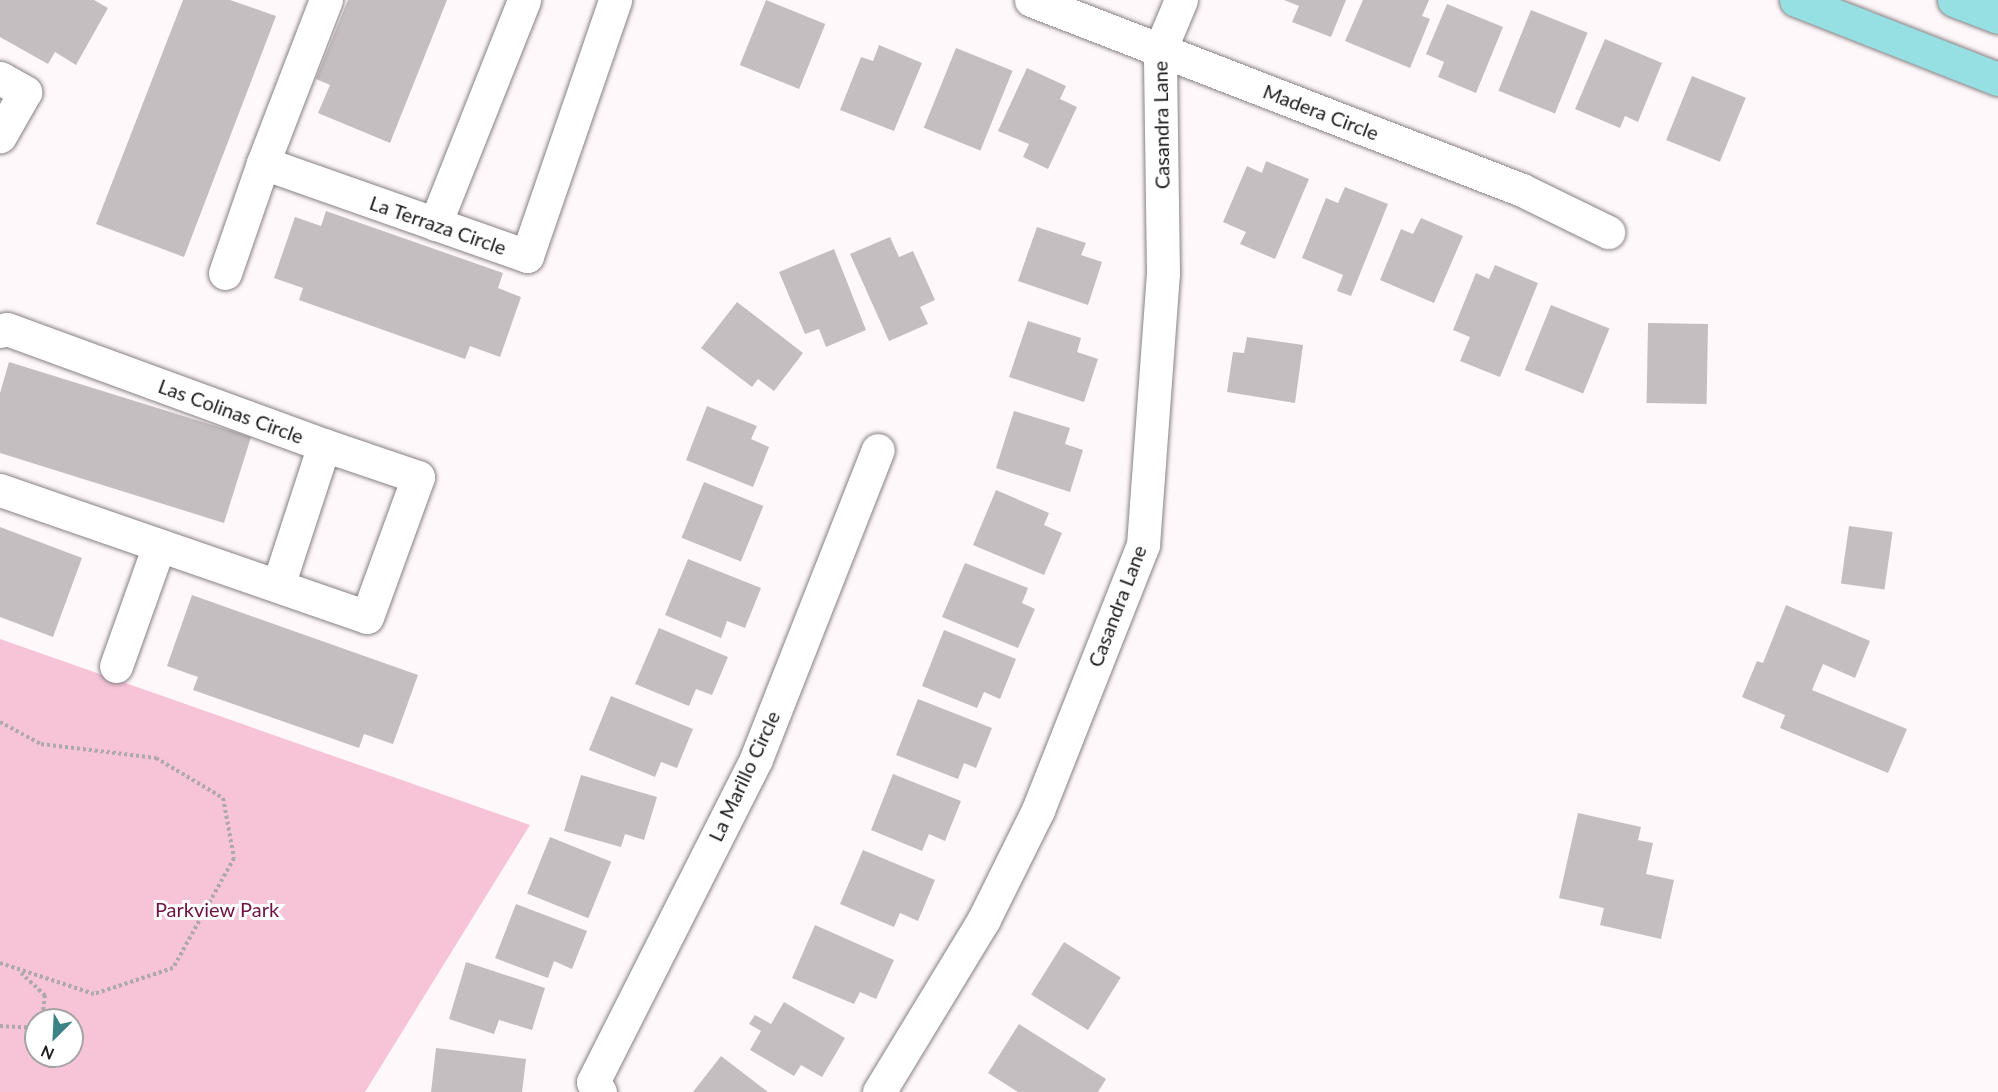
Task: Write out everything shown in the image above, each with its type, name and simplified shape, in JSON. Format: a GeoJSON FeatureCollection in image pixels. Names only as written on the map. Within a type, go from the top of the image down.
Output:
{"type":"FeatureCollection","features":[{"type":"Feature","properties":{"kind":"main road"},"geometry":{"type":"LineString","coordinates":[[1796,0],[1998,78]]}},
{"type":"Feature","properties":{"kind":"main road"},"geometry":{"type":"LineString","coordinates":[[1954,0],[1998,17]]}},
{"type":"Feature","properties":{"kind":"street"},"geometry":{"type":"LineString","coordinates":[[225,273],[263,164],[326,0]]}},
{"type":"Feature","properties":{"kind":"street"},"geometry":{"type":"LineString","coordinates":[[435,224],[524,0]]}},
{"type":"Feature","properties":{"kind":"street","name":"La Terraza Circle"},"geometry":{"type":"LineString","coordinates":[[263,164],[527,256],[615,0]]}},
{"type":"Feature","properties":{"kind":"street","name":"Madera Circle"},"geometry":{"type":"LineString","coordinates":[[1031,0],[1522,190],[1608,231]]}},
{"type":"Feature","properties":{"kind":"street","name":"Casandra Lane"},"geometry":{"type":"LineString","coordinates":[[879,1092],[984,919],[1038,810],[1143,545],[1163,274],[1160,50],[1181,0]]}},
{"type":"Feature","properties":{"kind":"street"},"geometry":{"type":"LineString","coordinates":[[0,78],[25,92],[0,136]]}},
{"type":"Feature","properties":{"kind":"street","name":"Las Colinas Circle"},"geometry":{"type":"LineString","coordinates":[[0,331],[7,329],[324,445],[278,586]]}},
{"type":"Feature","properties":{"kind":"street"},"geometry":{"type":"LineString","coordinates":[[0,490],[368,617],[418,477],[324,445]]}},
{"type":"Feature","properties":{"kind":"street","name":"La Marillo Circle"},"geometry":{"type":"LineString","coordinates":[[600,1092],[593,1082],[756,759],[878,450]]}},
{"type":"Feature","properties":{"kind":"street"},"geometry":{"type":"LineString","coordinates":[[117,666],[159,545]]}},
{"type":"Feature","properties":{"kind":"path"},"geometry":{"type":"LineString","coordinates":[[0,722],[41,744],[156,758],[223,798],[234,858],[173,968],[94,993],[0,963]]}},
{"type":"Feature","properties":{"kind":"path"},"geometry":{"type":"LineString","coordinates":[[18,970],[45,995],[43,1008]]}},
{"type":"Feature","properties":{"kind":"path"},"geometry":{"type":"LineString","coordinates":[[0,1026],[24,1027]]}},
{"type":"Feature","properties":{"kind":"green space","name":"Parkview Park"},"geometry":{"type":"Polygon","coordinates":[[[0,639],[530,825],[365,1092],[0,1092],[0,639]]]}},
{"type":"Feature","properties":{"kind":"building"},"geometry":{"type":"Polygon","coordinates":[[[0,0],[94,0],[108,8],[76,65],[55,52],[48,64],[0,37],[0,0]]]}},
{"type":"Feature","properties":{"kind":"building"},"geometry":{"type":"Polygon","coordinates":[[[183,0],[230,0],[276,16],[184,257],[96,224],[183,0]]]}},
{"type":"Feature","properties":{"kind":"building"},"geometry":{"type":"Polygon","coordinates":[[[348,0],[447,0],[390,143],[318,113],[330,85],[316,79],[348,0]]]}},
{"type":"Feature","properties":{"kind":"building"},"geometry":{"type":"Polygon","coordinates":[[[766,0],[825,24],[799,89],[740,65],[766,0]]]}},
{"type":"Feature","properties":{"kind":"building"},"geometry":{"type":"Polygon","coordinates":[[[1284,0],[1346,0],[1331,37],[1292,22],[1299,6],[1284,0]]]}},
{"type":"Feature","properties":{"kind":"building"},"geometry":{"type":"Polygon","coordinates":[[[1363,0],[1429,0],[1422,16],[1430,19],[1410,68],[1345,41],[1363,0]]]}},
{"type":"Feature","properties":{"kind":"building"},"geometry":{"type":"Polygon","coordinates":[[[1447,4],[1503,27],[1476,93],[1438,77],[1444,62],[1426,54],[1447,4]]]}},
{"type":"Feature","properties":{"kind":"building"},"geometry":{"type":"Polygon","coordinates":[[[1531,10],[1588,33],[1555,114],[1498,91],[1531,10]]]}},
{"type":"Feature","properties":{"kind":"building"},"geometry":{"type":"Polygon","coordinates":[[[1605,39],[1662,63],[1638,122],[1625,116],[1620,128],[1575,109],[1605,39]]]}},
{"type":"Feature","properties":{"kind":"building"},"geometry":{"type":"Polygon","coordinates":[[[879,45],[922,63],[894,131],[840,110],[861,57],[873,61],[879,45]]]}},
{"type":"Feature","properties":{"kind":"building"},"geometry":{"type":"Polygon","coordinates":[[[956,48],[1013,71],[980,151],[924,128],[956,48]]]}},
{"type":"Feature","properties":{"kind":"building"},"geometry":{"type":"Polygon","coordinates":[[[1027,68],[1066,86],[1060,99],[1077,107],[1048,169],[1023,157],[1029,144],[998,131],[1027,68]]]}},
{"type":"Feature","properties":{"kind":"building"},"geometry":{"type":"Polygon","coordinates":[[[1692,76],[1746,98],[1720,162],[1666,140],[1692,76]]]}},
{"type":"Feature","properties":{"kind":"building"},"geometry":{"type":"Polygon","coordinates":[[[1266,161],[1309,179],[1275,259],[1240,244],[1246,232],[1223,222],[1247,166],[1262,173],[1266,161]]]}},
{"type":"Feature","properties":{"kind":"building"},"geometry":{"type":"Polygon","coordinates":[[[1345,187],[1388,204],[1351,296],[1337,291],[1343,275],[1302,258],[1326,198],[1338,203],[1345,187]]]}},
{"type":"Feature","properties":{"kind":"building"},"geometry":{"type":"Polygon","coordinates":[[[326,211],[503,273],[498,288],[521,297],[500,357],[470,346],[465,359],[299,300],[303,288],[274,278],[295,217],[321,226],[326,211]]]}},
{"type":"Feature","properties":{"kind":"building"},"geometry":{"type":"Polygon","coordinates":[[[1421,218],[1463,236],[1434,303],[1380,280],[1401,229],[1413,234],[1421,218]]]}},
{"type":"Feature","properties":{"kind":"building"},"geometry":{"type":"Polygon","coordinates":[[[1037,227],[1086,243],[1081,255],[1102,262],[1088,305],[1018,281],[1037,227]]]}},
{"type":"Feature","properties":{"kind":"building"},"geometry":{"type":"Polygon","coordinates":[[[890,237],[899,257],[913,251],[935,300],[920,307],[928,324],[889,341],[850,254],[890,237]]]}},
{"type":"Feature","properties":{"kind":"building"},"geometry":{"type":"Polygon","coordinates":[[[834,249],[866,330],[826,347],[819,329],[805,334],[779,272],[834,249]]]}},
{"type":"Feature","properties":{"kind":"building"},"geometry":{"type":"Polygon","coordinates":[[[1495,265],[1538,283],[1500,377],[1460,361],[1470,337],[1453,330],[1476,273],[1489,279],[1495,265]]]}},
{"type":"Feature","properties":{"kind":"building"},"geometry":{"type":"Polygon","coordinates":[[[737,302],[803,353],[774,391],[758,379],[752,387],[701,348],[737,302]]]}},
{"type":"Feature","properties":{"kind":"building"},"geometry":{"type":"Polygon","coordinates":[[[1551,305],[1609,329],[1583,394],[1525,370],[1551,305]]]}},
{"type":"Feature","properties":{"kind":"building"},"geometry":{"type":"Polygon","coordinates":[[[1028,321],[1081,338],[1077,352],[1098,359],[1084,402],[1009,377],[1028,321]]]}},
{"type":"Feature","properties":{"kind":"building"},"geometry":{"type":"Polygon","coordinates":[[[1648,323],[1708,324],[1707,404],[1647,403],[1648,323]]]}},
{"type":"Feature","properties":{"kind":"building"},"geometry":{"type":"Polygon","coordinates":[[[1247,337],[1303,345],[1295,403],[1227,392],[1233,352],[1244,353],[1247,337]]]}},
{"type":"Feature","properties":{"kind":"building"},"geometry":{"type":"Polygon","coordinates":[[[9,362],[251,437],[224,523],[0,453],[0,393],[9,362]]]}},
{"type":"Feature","properties":{"kind":"building"},"geometry":{"type":"Polygon","coordinates":[[[707,406],[757,426],[751,439],[769,447],[753,487],[686,460],[707,406]]]}},
{"type":"Feature","properties":{"kind":"building"},"geometry":{"type":"Polygon","coordinates":[[[1014,411],[1070,428],[1065,444],[1083,450],[1070,492],[996,468],[1014,411]]]}},
{"type":"Feature","properties":{"kind":"building"},"geometry":{"type":"Polygon","coordinates":[[[704,482],[763,506],[741,562],[682,538],[704,482]]]}},
{"type":"Feature","properties":{"kind":"building"},"geometry":{"type":"Polygon","coordinates":[[[996,490],[1049,513],[1044,525],[1062,533],[1044,575],[973,545],[996,490]]]}},
{"type":"Feature","properties":{"kind":"building"},"geometry":{"type":"Polygon","coordinates":[[[1849,526],[1893,532],[1884,590],[1841,583],[1849,526]]]}},
{"type":"Feature","properties":{"kind":"building"},"geometry":{"type":"Polygon","coordinates":[[[0,527],[82,558],[53,637],[0,617],[0,527]]]}},
{"type":"Feature","properties":{"kind":"building"},"geometry":{"type":"Polygon","coordinates":[[[688,559],[761,588],[745,628],[727,621],[721,638],[665,615],[688,559]]]}},
{"type":"Feature","properties":{"kind":"building"},"geometry":{"type":"Polygon","coordinates":[[[965,563],[1028,588],[1022,603],[1035,609],[1018,648],[942,617],[965,563]]]}},
{"type":"Feature","properties":{"kind":"building"},"geometry":{"type":"Polygon","coordinates":[[[192,595],[418,675],[393,744],[364,734],[359,748],[193,690],[198,677],[167,666],[192,595]]]}},
{"type":"Feature","properties":{"kind":"building"},"geometry":{"type":"Polygon","coordinates":[[[1786,605],[1870,641],[1855,678],[1823,664],[1812,690],[1907,729],[1888,773],[1780,728],[1785,715],[1742,697],[1757,661],[1763,663],[1786,605]]]}},
{"type":"Feature","properties":{"kind":"building"},"geometry":{"type":"Polygon","coordinates":[[[659,628],[728,657],[712,695],[696,689],[689,706],[635,684],[659,628]]]}},
{"type":"Feature","properties":{"kind":"building"},"geometry":{"type":"Polygon","coordinates":[[[944,630],[1016,659],[1000,699],[984,692],[977,708],[922,686],[944,630]]]}},
{"type":"Feature","properties":{"kind":"building"},"geometry":{"type":"Polygon","coordinates":[[[611,696],[693,729],[677,768],[661,762],[655,777],[589,750],[611,696]]]}},
{"type":"Feature","properties":{"kind":"building"},"geometry":{"type":"Polygon","coordinates":[[[918,699],[992,728],[976,768],[964,763],[958,779],[896,755],[918,699]]]}},
{"type":"Feature","properties":{"kind":"building"},"geometry":{"type":"Polygon","coordinates":[[[893,774],[961,801],[945,841],[929,834],[922,851],[871,830],[893,774]]]}},
{"type":"Feature","properties":{"kind":"building"},"geometry":{"type":"Polygon","coordinates":[[[581,775],[657,797],[644,840],[625,834],[621,847],[564,831],[581,775]]]}},
{"type":"Feature","properties":{"kind":"building"},"geometry":{"type":"Polygon","coordinates":[[[1578,813],[1641,827],[1638,840],[1653,843],[1646,874],[1674,880],[1661,939],[1600,925],[1604,908],[1559,898],[1578,813]]]}},
{"type":"Feature","properties":{"kind":"building"},"geometry":{"type":"Polygon","coordinates":[[[550,837],[611,862],[588,918],[527,894],[550,837]]]}},
{"type":"Feature","properties":{"kind":"building"},"geometry":{"type":"Polygon","coordinates":[[[863,850],[935,880],[918,921],[900,913],[894,927],[840,904],[863,850]]]}},
{"type":"Feature","properties":{"kind":"building"},"geometry":{"type":"Polygon","coordinates":[[[516,904],[587,931],[572,969],[554,961],[548,978],[495,958],[516,904]]]}},
{"type":"Feature","properties":{"kind":"building"},"geometry":{"type":"Polygon","coordinates":[[[815,925],[894,960],[876,999],[860,992],[854,1004],[792,978],[815,925]]]}},
{"type":"Feature","properties":{"kind":"building"},"geometry":{"type":"Polygon","coordinates":[[[1064,942],[1121,978],[1088,1030],[1031,995],[1064,942]]]}},
{"type":"Feature","properties":{"kind":"building"},"geometry":{"type":"Polygon","coordinates":[[[466,962],[545,988],[532,1030],[499,1020],[494,1034],[449,1019],[466,962]]]}},
{"type":"Feature","properties":{"kind":"building"},"geometry":{"type":"Polygon","coordinates":[[[784,1002],[845,1038],[822,1077],[801,1065],[794,1076],[750,1050],[761,1031],[749,1024],[755,1015],[771,1024],[784,1002]]]}},
{"type":"Feature","properties":{"kind":"building"},"geometry":{"type":"Polygon","coordinates":[[[1019,1024],[1106,1079],[1098,1092],[1018,1092],[988,1073],[1019,1024]]]}},
{"type":"Feature","properties":{"kind":"building"},"geometry":{"type":"Polygon","coordinates":[[[436,1048],[526,1059],[522,1092],[431,1092],[436,1048]]]}},
{"type":"Feature","properties":{"kind":"building"},"geometry":{"type":"Polygon","coordinates":[[[721,1056],[768,1092],[693,1092],[721,1056]]]}}]}
